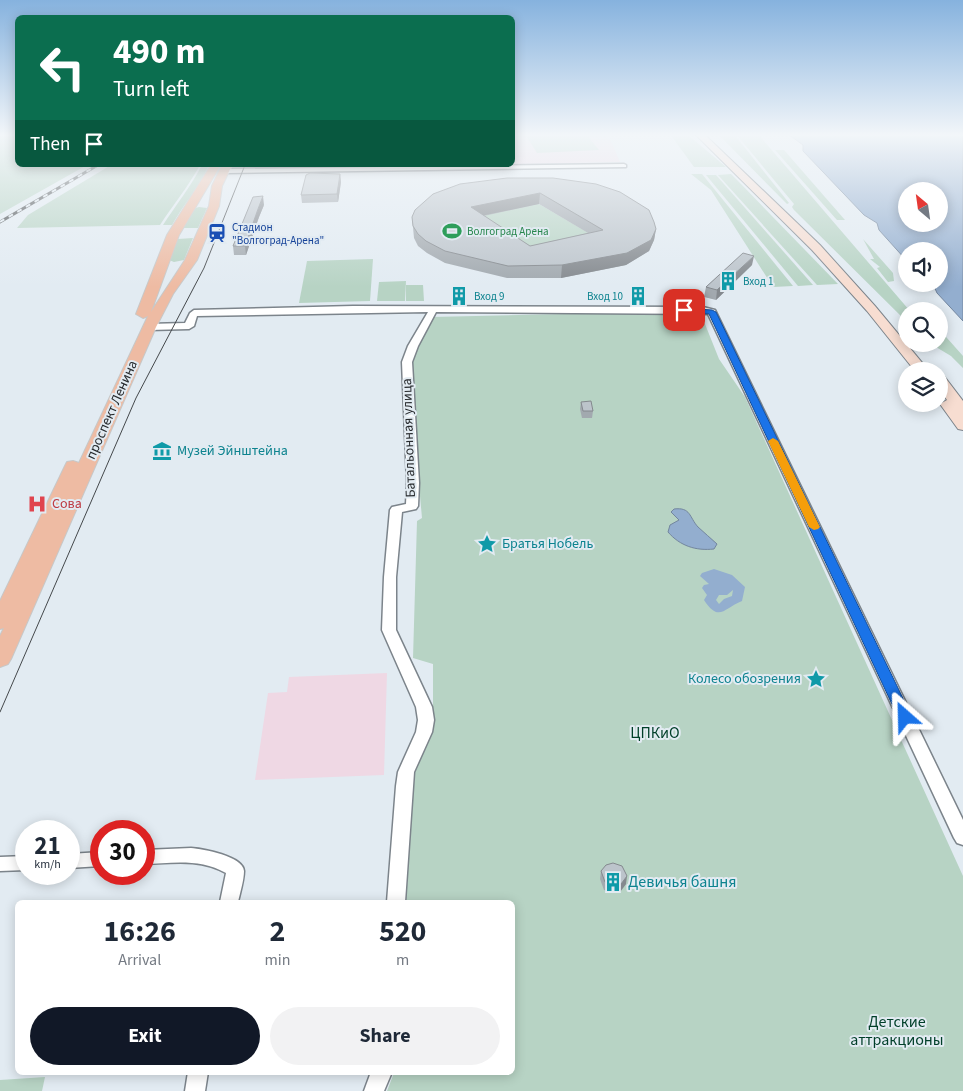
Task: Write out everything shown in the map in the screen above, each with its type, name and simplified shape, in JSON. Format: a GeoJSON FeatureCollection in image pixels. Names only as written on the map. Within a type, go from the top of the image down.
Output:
{"type":"FeatureCollection","features":[{"type":"Feature","properties":{"kind":"main road","name":"проспект Ленина"},"geometry":{"type":"LineString","coordinates":[[0,622],[152,296],[172,238],[189,207],[207,185]]}},
{"type":"Feature","properties":{"kind":"main road","name":"проспект Ленина"},"geometry":{"type":"LineString","coordinates":[[0,659],[149,327],[167,294],[191,260],[214,206],[217,185]]}},
{"type":"Feature","properties":{"kind":"main road"},"geometry":{"type":"LineString","coordinates":[[753,185],[898,329]]}},
{"type":"Feature","properties":{"kind":"main road"},"geometry":{"type":"LineString","coordinates":[[757,185],[890,322],[916,362]]}},
{"type":"Feature","properties":{"kind":"main road"},"geometry":{"type":"LineString","coordinates":[[189,207],[203,204],[214,206]]}},
{"type":"Feature","properties":{"kind":"main road"},"geometry":{"type":"LineString","coordinates":[[164,261],[174,264],[191,260]]}},
{"type":"Feature","properties":{"kind":"main road"},"geometry":{"type":"LineString","coordinates":[[918,352],[926,362]]}},
{"type":"Feature","properties":{"kind":"main road"},"geometry":{"type":"LineString","coordinates":[[948,391],[963,411]]}},
{"type":"Feature","properties":{"kind":"main road"},"geometry":{"type":"LineString","coordinates":[[948,406],[963,426]]}},
{"type":"Feature","properties":{"kind":"street"},"geometry":{"type":"LineString","coordinates":[[149,327],[189,326],[194,313],[433,310],[703,310],[712,312],[963,838]]}},
{"type":"Feature","properties":{"kind":"street","name":"Батальонная улица"},"geometry":{"type":"LineString","coordinates":[[396,900],[406,772],[420,744],[426,720],[424,707],[389,630],[388,623],[396,510],[412,506],[413,483],[407,368],[413,346],[433,310]]}},
{"type":"Feature","properties":{"kind":"street"},"geometry":{"type":"LineString","coordinates":[[155,856],[200,854],[224,862],[235,870],[229,900]]}},
{"type":"Feature","properties":{"kind":"street"},"geometry":{"type":"LineString","coordinates":[[0,864],[15,863]]}},
{"type":"Feature","properties":{"kind":"street"},"geometry":{"type":"LineString","coordinates":[[195,1091],[198,1075]]}},
{"type":"Feature","properties":{"kind":"street"},"geometry":{"type":"LineString","coordinates":[[374,1091],[381,1075]]}},
{"type":"Feature","properties":{"kind":"shaded area"},"geometry":{"type":"Polygon","coordinates":[[[387,673],[384,775],[255,780],[268,693],[287,692],[289,677],[387,673]]]}},
{"type":"Feature","properties":{"kind":"green space"},"geometry":{"type":"Polygon","coordinates":[[[0,185],[52,185],[0,214],[0,185]]]}},
{"type":"Feature","properties":{"kind":"green space"},"geometry":{"type":"Polygon","coordinates":[[[78,185],[187,185],[160,225],[17,228],[28,215],[78,185]]]}},
{"type":"Feature","properties":{"kind":"green space"},"geometry":{"type":"Polygon","coordinates":[[[190,185],[198,185],[172,225],[163,225],[190,185]]]}},
{"type":"Feature","properties":{"kind":"green space"},"geometry":{"type":"Polygon","coordinates":[[[705,185],[711,185],[793,286],[773,287],[711,190],[705,185]]]}},
{"type":"Feature","properties":{"kind":"green space"},"geometry":{"type":"Polygon","coordinates":[[[714,185],[725,185],[813,285],[798,286],[714,185]]]}},
{"type":"Feature","properties":{"kind":"green space"},"geometry":{"type":"Polygon","coordinates":[[[727,185],[742,185],[838,284],[817,285],[727,185]]]}},
{"type":"Feature","properties":{"kind":"green space"},"geometry":{"type":"Polygon","coordinates":[[[768,185],[775,185],[789,203],[787,204],[768,185]]]}},
{"type":"Feature","properties":{"kind":"green space"},"geometry":{"type":"Polygon","coordinates":[[[778,185],[802,185],[902,302],[898,302],[898,313],[794,210],[792,207],[794,204],[778,185]]]}},
{"type":"Feature","properties":{"kind":"green space"},"geometry":{"type":"Polygon","coordinates":[[[806,185],[814,185],[845,220],[837,220],[806,185]]]}},
{"type":"Feature","properties":{"kind":"green space"},"geometry":{"type":"Polygon","coordinates":[[[539,204],[602,241],[530,258],[471,218],[539,204]]]}},
{"type":"Feature","properties":{"kind":"green space"},"geometry":{"type":"Polygon","coordinates":[[[199,207],[207,208],[198,228],[183,228],[192,209],[199,207]]]}},
{"type":"Feature","properties":{"kind":"green space"},"geometry":{"type":"Polygon","coordinates":[[[193,238],[184,260],[174,262],[169,260],[178,239],[193,238]]]}},
{"type":"Feature","properties":{"kind":"green space"},"geometry":{"type":"Polygon","coordinates":[[[863,239],[893,273],[894,281],[888,282],[877,268],[880,267],[870,259],[874,259],[863,239]]]}},
{"type":"Feature","properties":{"kind":"green space"},"geometry":{"type":"Polygon","coordinates":[[[373,259],[370,301],[299,303],[307,261],[373,259]]]}},
{"type":"Feature","properties":{"kind":"green space"},"geometry":{"type":"Polygon","coordinates":[[[406,281],[405,301],[377,301],[379,282],[406,281]]]}},
{"type":"Feature","properties":{"kind":"green space"},"geometry":{"type":"Polygon","coordinates":[[[406,285],[423,285],[424,301],[406,301],[406,285]]]}},
{"type":"Feature","properties":{"kind":"green space","name":"ЦПКиО"},"geometry":{"type":"Polygon","coordinates":[[[609,313],[701,314],[719,359],[745,397],[963,876],[963,1091],[387,1091],[393,1075],[515,1075],[515,900],[406,900],[414,773],[433,715],[433,664],[413,658],[417,521],[422,518],[408,364],[431,317],[609,313]]]}},
{"type":"Feature","properties":{"kind":"green space"},"geometry":{"type":"Polygon","coordinates":[[[948,339],[963,356],[963,368],[944,352],[948,352],[948,339]]]}},
{"type":"Feature","properties":{"kind":"green space"},"geometry":{"type":"Polygon","coordinates":[[[45,1077],[42,1091],[0,1091],[0,1080],[45,1077]]]}},
{"type":"Feature","properties":{"kind":"water"},"geometry":{"type":"Polygon","coordinates":[[[835,185],[898,185],[898,232],[948,232],[948,185],[963,185],[963,321],[948,305],[948,302],[945,302],[937,292],[948,292],[948,242],[898,242],[898,251],[879,230],[877,223],[864,215],[835,185]]]}},
{"type":"Feature","properties":{"kind":"water"},"geometry":{"type":"Polygon","coordinates":[[[674,509],[687,511],[698,527],[717,544],[714,549],[701,549],[683,544],[668,532],[670,525],[679,520],[671,512],[674,509]]]}},
{"type":"Feature","properties":{"kind":"building"},"geometry":{"type":"Polygon","coordinates":[[[304,185],[338,185],[337,194],[301,195],[304,185]]]}},
{"type":"Feature","properties":{"kind":"building","name":"Волгоград Арена"},"geometry":{"type":"Polygon","coordinates":[[[458,185],[599,185],[620,192],[649,210],[656,229],[651,240],[627,253],[562,265],[508,266],[445,251],[426,241],[418,234],[413,226],[412,217],[415,210],[433,194],[458,185]],[[540,193],[471,207],[530,246],[603,230],[540,193]]]}},
{"type":"Feature","properties":{"kind":"building"},"geometry":{"type":"Polygon","coordinates":[[[263,196],[245,246],[233,246],[253,197],[263,196]]]}},
{"type":"Feature","properties":{"kind":"building"},"geometry":{"type":"Polygon","coordinates":[[[743,253],[754,256],[717,290],[706,287],[743,253]]]}},
{"type":"Feature","properties":{"kind":"building"},"geometry":{"type":"Polygon","coordinates":[[[591,401],[593,411],[583,411],[581,402],[591,401]]]}},
{"type":"Feature","properties":{"kind":"building"},"geometry":{"type":"Polygon","coordinates":[[[613,863],[622,866],[627,876],[621,884],[613,885],[605,882],[601,871],[606,865],[613,863]]]}},
{"type":"Feature","properties":{"kind":"waterway"},"geometry":{"type":"LineString","coordinates":[[714,573],[728,578],[739,587],[738,598],[728,602],[721,609],[715,607],[710,600],[713,595],[708,588],[723,592],[727,590],[706,576],[714,573]]}},
{"type":"Feature","properties":{"kind":"tram line"},"geometry":{"type":"LineString","coordinates":[[0,712],[136,398],[204,268],[237,185]]}},
{"type":"Feature","properties":{"kind":"railway"},"geometry":{"type":"LineString","coordinates":[[0,222],[64,185]]}},
{"type":"Feature","properties":{"kind":"slow traffic"},"geometry":{"type":"LineString","coordinates":[[773,441],[814,527]]}},
{"type":"Feature","properties":{"kind":"place","name":"Волгоград Арена"},"geometry":{"type":"Point","coordinates":[452,231]}},
{"type":"Feature","properties":{"kind":"place","name":"Стадион \"Волгоград-Арена\""},"geometry":{"type":"Point","coordinates":[217,233]}},
{"type":"Feature","properties":{"kind":"place","name":"Вход 1"},"geometry":{"type":"Point","coordinates":[728,281]}},
{"type":"Feature","properties":{"kind":"place","name":"Вход 9"},"geometry":{"type":"Point","coordinates":[459,296]}},
{"type":"Feature","properties":{"kind":"place","name":"Вход 10"},"geometry":{"type":"Point","coordinates":[638,296]}},
{"type":"Feature","properties":{"kind":"place","name":"Музей Эйнштейна"},"geometry":{"type":"Point","coordinates":[162,451]}},
{"type":"Feature","properties":{"kind":"place","name":"Сова"},"geometry":{"type":"Point","coordinates":[37,504]}},
{"type":"Feature","properties":{"kind":"place","name":"Братья Нобель"},"geometry":{"type":"Point","coordinates":[487,544]}},
{"type":"Feature","properties":{"kind":"place","name":"Колесо обозрения"},"geometry":{"type":"Point","coordinates":[816,679]}},
{"type":"Feature","properties":{"kind":"place","name":"Девичья башня"},"geometry":{"type":"Point","coordinates":[613,882]}},
{"type":"Feature","properties":{"kind":"route"},"geometry":{"type":"LineString","coordinates":[[684,310],[712,312],[905,717]]}},
{"type":"Feature","properties":{"kind":"park label","name":"Детские аттракционы"},"geometry":{"type":"Point","coordinates":[897,1031]}}]}
